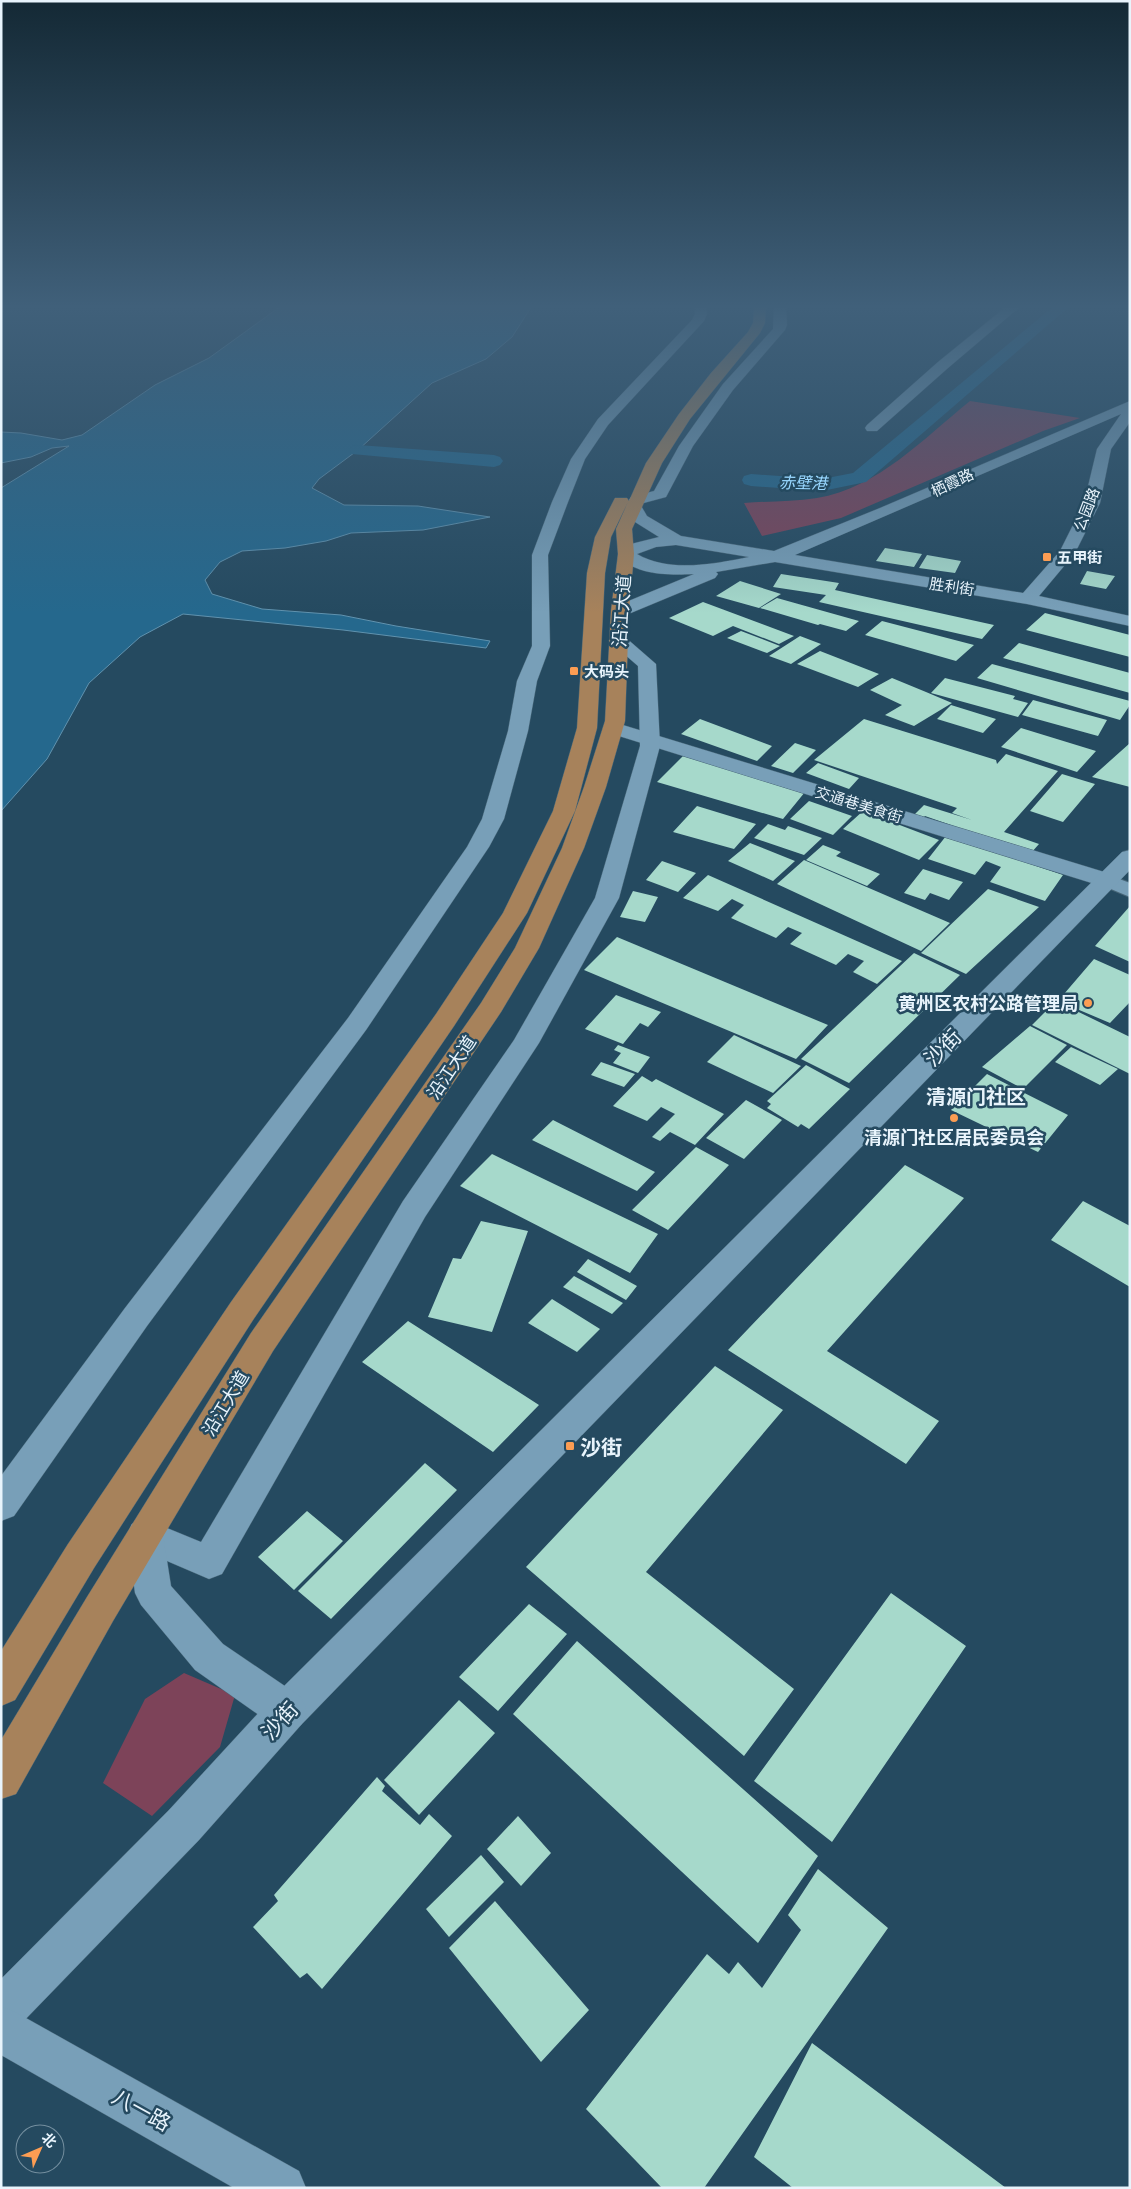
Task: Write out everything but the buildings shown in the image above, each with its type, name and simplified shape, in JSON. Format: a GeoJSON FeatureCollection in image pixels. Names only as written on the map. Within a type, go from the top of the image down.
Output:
{"type":"FeatureCollection","features":[{"type":"Feature","properties":{"kind":"main road","name":"沿江大道"},"geometry":{"type":"LineString","coordinates":[[1,1687],[81,1556],[242,1311],[445,1020],[515,913],[564,811],[587,728],[596,573],[603,537],[637,467],[675,408]]}},
{"type":"Feature","properties":{"kind":"main road","name":"沿江大道"},"geometry":{"type":"LineString","coordinates":[[1,1779],[262,1342],[492,1006],[527,948],[573,848],[595,787],[615,721],[620,610],[626,554],[624,529],[654,463],[691,408]]}},
{"type":"Feature","properties":{"kind":"street"},"geometry":{"type":"LineString","coordinates":[[1,1505],[136,1317],[357,1024],[478,847],[493,819],[518,731],[527,681],[541,646],[540,555],[578,459],[603,422],[616,408]]}},
{"type":"Feature","properties":{"kind":"street"},"geometry":{"type":"LineString","coordinates":[[676,540],[641,519],[635,503],[660,494],[686,446],[713,408]]}},
{"type":"Feature","properties":{"kind":"street"},"geometry":{"type":"LineString","coordinates":[[872,428],[894,408]]}},
{"type":"Feature","properties":{"kind":"street","name":"栖霞路"},"geometry":{"type":"LineString","coordinates":[[773,557],[900,506],[1054,435],[1122,408]]}},
{"type":"Feature","properties":{"kind":"street","name":"公园路"},"geometry":{"type":"LineString","coordinates":[[1028,599],[1068,553],[1092,503],[1104,449],[1130,411]]}},
{"type":"Feature","properties":{"kind":"street"},"geometry":{"type":"LineString","coordinates":[[603,537],[637,562],[654,568],[687,569],[729,565],[773,557]]}},
{"type":"Feature","properties":{"kind":"street"},"geometry":{"type":"LineString","coordinates":[[626,554],[633,549],[654,542],[676,540]]}},
{"type":"Feature","properties":{"kind":"street","name":"胜利街"},"geometry":{"type":"LineString","coordinates":[[676,540],[1028,599],[1130,621]]}},
{"type":"Feature","properties":{"kind":"street"},"geometry":{"type":"LineString","coordinates":[[620,610],[729,565]]}},
{"type":"Feature","properties":{"kind":"street"},"geometry":{"type":"LineString","coordinates":[[145,1535],[209,1562],[414,1209],[526,1043],[607,898],[650,746],[647,664],[618,641]]}},
{"type":"Feature","properties":{"kind":"street","name":"交通巷美食街"},"geometry":{"type":"LineString","coordinates":[[613,728],[1118,885]]}},
{"type":"Feature","properties":{"kind":"street","name":"沙街"},"geometry":{"type":"LineString","coordinates":[[1,2012],[184,1824],[287,1710],[1118,885],[1130,856]]}},
{"type":"Feature","properties":{"kind":"street"},"geometry":{"type":"LineString","coordinates":[[145,1535],[154,1593],[209,1657],[287,1710]]}},
{"type":"Feature","properties":{"kind":"street","name":"八一路"},"geometry":{"type":"LineString","coordinates":[[1,2029],[282,2188]]}},
{"type":"Feature","properties":{"kind":"shaded area"},"geometry":{"type":"Polygon","coordinates":[[[961,408],[1016,408],[1080,418],[1043,431],[841,518],[762,536],[744,503],[817,498],[839,492],[860,484],[880,473],[961,408]]]}},
{"type":"Feature","properties":{"kind":"shaded area"},"geometry":{"type":"Polygon","coordinates":[[[184,1673],[235,1695],[220,1747],[152,1816],[103,1783],[145,1699],[184,1673]]]}},
{"type":"Feature","properties":{"kind":"water"},"geometry":{"type":"Polygon","coordinates":[[[121,408],[404,408],[358,450],[319,479],[312,488],[344,505],[418,506],[490,517],[423,530],[351,533],[326,541],[285,548],[242,551],[220,562],[205,580],[212,594],[262,609],[341,615],[490,641],[486,648],[343,630],[183,614],[140,637],[89,683],[47,759],[1,811],[1,488],[69,446],[52,448],[31,457],[1,463],[1,432],[21,433],[62,440],[82,435],[121,408]]]}},
{"type":"Feature","properties":{"kind":"waterway","name":"赤壁港"},"geometry":{"type":"LineString","coordinates":[[751,480],[822,485],[859,478],[942,408]]}},
{"type":"Feature","properties":{"kind":"waterway"},"geometry":{"type":"LineString","coordinates":[[358,450],[494,461]]}},
{"type":"Feature","properties":{"kind":"place","name":"五甲街"},"geometry":{"type":"Point","coordinates":[1047,557]}},
{"type":"Feature","properties":{"kind":"place","name":"大码头"},"geometry":{"type":"Point","coordinates":[574,671]}},
{"type":"Feature","properties":{"kind":"place","name":"黄州区农村公路管理局"},"geometry":{"type":"Point","coordinates":[1088,1003]}},
{"type":"Feature","properties":{"kind":"place","name":"清源门社区居民委员会"},"geometry":{"type":"Point","coordinates":[954,1118]}},
{"type":"Feature","properties":{"kind":"place","name":"沙街"},"geometry":{"type":"Point","coordinates":[570,1446]}},
{"type":"Feature","properties":{"kind":"district","name":"清源门社区"},"geometry":{"type":"Point","coordinates":[976,1096]}}]}
